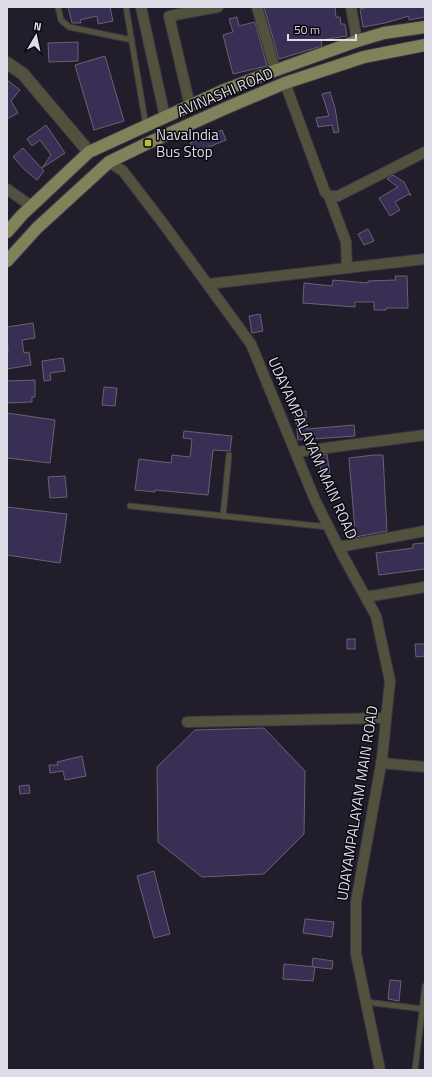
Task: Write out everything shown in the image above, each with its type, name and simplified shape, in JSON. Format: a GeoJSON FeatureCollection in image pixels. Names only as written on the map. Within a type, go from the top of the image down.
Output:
{"type":"FeatureCollection","features":[{"type":"Feature","properties":{"kind":"main road","name":"AVINASHI ROAD"},"geometry":{"type":"LineString","coordinates":[[7,232],[31,206],[89,152],[224,90],[274,71],[357,40],[384,33],[423,27]]}},
{"type":"Feature","properties":{"kind":"main road","name":"AVINASHI ROAD"},"geometry":{"type":"LineString","coordinates":[[7,261],[37,228],[109,162],[218,111],[285,83],[364,57],[424,45]]}},
{"type":"Feature","properties":{"kind":"street"},"geometry":{"type":"LineString","coordinates":[[141,7],[165,117]]}},
{"type":"Feature","properties":{"kind":"street"},"geometry":{"type":"LineString","coordinates":[[190,106],[169,16],[218,7]]}},
{"type":"Feature","properties":{"kind":"street"},"geometry":{"type":"LineString","coordinates":[[257,7],[273,62],[274,71]]}},
{"type":"Feature","properties":{"kind":"street"},"geometry":{"type":"LineString","coordinates":[[351,7],[357,40]]}},
{"type":"Feature","properties":{"kind":"street"},"geometry":{"type":"LineString","coordinates":[[7,63],[23,74],[89,152]]}},
{"type":"Feature","properties":{"kind":"street"},"geometry":{"type":"LineString","coordinates":[[285,83],[325,192],[329,196],[346,242],[347,268]]}},
{"type":"Feature","properties":{"kind":"street"},"geometry":{"type":"LineString","coordinates":[[329,196],[338,196],[425,152]]}},
{"type":"Feature","properties":{"kind":"street","name":"UDAYAMPALAYAM MAIN ROAD"},"geometry":{"type":"LineString","coordinates":[[109,162],[123,172],[165,226],[251,344],[316,500],[376,616],[390,681],[382,762],[356,902],[356,954],[380,1070]]}},
{"type":"Feature","properties":{"kind":"street"},"geometry":{"type":"LineString","coordinates":[[7,190],[31,206]]}},
{"type":"Feature","properties":{"kind":"street"},"geometry":{"type":"LineString","coordinates":[[208,284],[425,259]]}},
{"type":"Feature","properties":{"kind":"street"},"geometry":{"type":"LineString","coordinates":[[296,452],[425,435]]}},
{"type":"Feature","properties":{"kind":"street"},"geometry":{"type":"LineString","coordinates":[[339,547],[425,531]]}},
{"type":"Feature","properties":{"kind":"street"},"geometry":{"type":"LineString","coordinates":[[366,597],[425,587]]}},
{"type":"Feature","properties":{"kind":"street"},"geometry":{"type":"LineString","coordinates":[[186,722],[386,718]]}},
{"type":"Feature","properties":{"kind":"street"},"geometry":{"type":"LineString","coordinates":[[382,762],[425,767]]}},
{"type":"Feature","properties":{"kind":"lane"},"geometry":{"type":"LineString","coordinates":[[58,7],[61,20],[69,28],[132,40]]}},
{"type":"Feature","properties":{"kind":"lane"},"geometry":{"type":"LineString","coordinates":[[126,7],[146,126]]}},
{"type":"Feature","properties":{"kind":"lane"},"geometry":{"type":"LineString","coordinates":[[223,516],[230,455]]}},
{"type":"Feature","properties":{"kind":"lane"},"geometry":{"type":"LineString","coordinates":[[130,506],[329,527]]}},
{"type":"Feature","properties":{"kind":"lane"},"geometry":{"type":"LineString","coordinates":[[415,1070],[425,986]]}},
{"type":"Feature","properties":{"kind":"lane"},"geometry":{"type":"LineString","coordinates":[[366,1002],[423,1008]]}},
{"type":"Feature","properties":{"kind":"building"},"geometry":{"type":"Polygon","coordinates":[[[68,7],[110,7],[113,21],[98,24],[97,16],[80,20],[81,23],[72,23],[68,7]]]}},
{"type":"Feature","properties":{"kind":"building"},"geometry":{"type":"Polygon","coordinates":[[[264,7],[335,7],[336,17],[340,17],[341,24],[345,24],[347,36],[321,40],[322,46],[279,59],[264,7]]]}},
{"type":"Feature","properties":{"kind":"building"},"geometry":{"type":"Polygon","coordinates":[[[369,7],[424,7],[425,17],[409,20],[409,16],[385,23],[363,27],[360,9],[369,7]]]}},
{"type":"Feature","properties":{"kind":"building"},"geometry":{"type":"Polygon","coordinates":[[[237,17],[239,26],[255,22],[267,66],[233,74],[223,35],[233,32],[229,19],[237,17]]]}},
{"type":"Feature","properties":{"kind":"building"},"geometry":{"type":"Polygon","coordinates":[[[78,42],[78,61],[49,62],[48,43],[78,42]]]}},
{"type":"Feature","properties":{"kind":"building"},"geometry":{"type":"Polygon","coordinates":[[[105,56],[124,121],[94,130],[75,65],[105,56]]]}},
{"type":"Feature","properties":{"kind":"building"},"geometry":{"type":"Polygon","coordinates":[[[7,80],[20,90],[11,101],[18,113],[7,119],[7,80]]]}},
{"type":"Feature","properties":{"kind":"building"},"geometry":{"type":"Polygon","coordinates":[[[330,92],[335,108],[339,132],[334,133],[332,125],[318,127],[316,118],[329,116],[322,94],[330,92]]]}},
{"type":"Feature","properties":{"kind":"building"},"geometry":{"type":"Polygon","coordinates":[[[46,125],[65,153],[42,168],[51,155],[40,140],[32,146],[27,139],[46,125]]]}},
{"type":"Feature","properties":{"kind":"building"},"geometry":{"type":"Polygon","coordinates":[[[222,130],[226,140],[194,153],[190,143],[222,130]]]}},
{"type":"Feature","properties":{"kind":"building"},"geometry":{"type":"Polygon","coordinates":[[[23,148],[44,171],[37,180],[13,157],[23,148]]]}},
{"type":"Feature","properties":{"kind":"building"},"geometry":{"type":"Polygon","coordinates":[[[393,175],[404,182],[411,196],[409,194],[395,202],[400,210],[390,216],[379,198],[398,187],[387,179],[393,175]]]}},
{"type":"Feature","properties":{"kind":"building"},"geometry":{"type":"Polygon","coordinates":[[[368,229],[374,241],[364,245],[358,234],[368,229]]]}},
{"type":"Feature","properties":{"kind":"building"},"geometry":{"type":"Polygon","coordinates":[[[395,276],[407,276],[408,308],[386,308],[386,310],[374,310],[374,302],[355,302],[355,307],[303,303],[304,283],[332,286],[333,280],[368,283],[368,281],[396,280],[395,276]]]}},
{"type":"Feature","properties":{"kind":"building"},"geometry":{"type":"Polygon","coordinates":[[[260,314],[263,331],[252,333],[249,316],[260,314]]]}},
{"type":"Feature","properties":{"kind":"building"},"geometry":{"type":"Polygon","coordinates":[[[33,323],[35,338],[22,340],[24,353],[29,352],[31,365],[7,369],[7,327],[33,323]]]}},
{"type":"Feature","properties":{"kind":"building"},"geometry":{"type":"Polygon","coordinates":[[[63,358],[65,371],[50,373],[51,380],[44,381],[42,361],[63,358]]]}},
{"type":"Feature","properties":{"kind":"building"},"geometry":{"type":"Polygon","coordinates":[[[35,380],[35,397],[32,397],[32,402],[7,403],[7,381],[35,380]]]}},
{"type":"Feature","properties":{"kind":"building"},"geometry":{"type":"Polygon","coordinates":[[[104,387],[117,388],[115,406],[102,405],[104,387]]]}},
{"type":"Feature","properties":{"kind":"building"},"geometry":{"type":"Polygon","coordinates":[[[306,411],[307,429],[354,425],[355,436],[298,440],[295,412],[306,411]]]}},
{"type":"Feature","properties":{"kind":"building"},"geometry":{"type":"Polygon","coordinates":[[[7,413],[55,420],[50,463],[7,458],[7,413]]]}},
{"type":"Feature","properties":{"kind":"building"},"geometry":{"type":"Polygon","coordinates":[[[184,431],[232,436],[230,451],[213,450],[208,495],[155,490],[155,492],[135,490],[139,459],[171,463],[172,455],[190,457],[192,439],[183,438],[184,431]]]}},
{"type":"Feature","properties":{"kind":"building"},"geometry":{"type":"Polygon","coordinates":[[[327,454],[330,475],[322,476],[319,461],[315,462],[315,456],[327,454]]]}},
{"type":"Feature","properties":{"kind":"building"},"geometry":{"type":"Polygon","coordinates":[[[383,455],[387,531],[351,538],[350,532],[355,531],[349,458],[383,455]]]}},
{"type":"Feature","properties":{"kind":"building"},"geometry":{"type":"Polygon","coordinates":[[[65,476],[67,497],[50,498],[48,477],[65,476]]]}},
{"type":"Feature","properties":{"kind":"building"},"geometry":{"type":"Polygon","coordinates":[[[7,507],[67,514],[60,563],[7,555],[7,507]]]}},
{"type":"Feature","properties":{"kind":"building"},"geometry":{"type":"Polygon","coordinates":[[[425,543],[425,569],[379,575],[376,553],[413,548],[413,544],[425,543]]]}},
{"type":"Feature","properties":{"kind":"building"},"geometry":{"type":"Polygon","coordinates":[[[347,639],[355,639],[355,649],[347,649],[347,639]]]}},
{"type":"Feature","properties":{"kind":"building"},"geometry":{"type":"Polygon","coordinates":[[[415,644],[425,644],[425,656],[416,657],[415,644]]]}},
{"type":"Feature","properties":{"kind":"building"},"geometry":{"type":"Polygon","coordinates":[[[264,728],[305,771],[304,834],[264,874],[202,877],[158,842],[157,767],[195,730],[264,728]]]}},
{"type":"Feature","properties":{"kind":"building"},"geometry":{"type":"Polygon","coordinates":[[[82,756],[86,776],[65,780],[63,771],[50,773],[49,765],[58,765],[57,762],[82,756]]]}},
{"type":"Feature","properties":{"kind":"building"},"geometry":{"type":"Polygon","coordinates":[[[29,785],[30,793],[20,794],[19,786],[29,785]]]}},
{"type":"Feature","properties":{"kind":"building"},"geometry":{"type":"Polygon","coordinates":[[[154,871],[170,934],[154,938],[137,876],[154,871]]]}},
{"type":"Feature","properties":{"kind":"building"},"geometry":{"type":"Polygon","coordinates":[[[305,919],[334,922],[332,937],[303,933],[305,919]]]}},
{"type":"Feature","properties":{"kind":"building"},"geometry":{"type":"Polygon","coordinates":[[[313,958],[333,961],[332,969],[312,967],[313,958]]]}},
{"type":"Feature","properties":{"kind":"building"},"geometry":{"type":"Polygon","coordinates":[[[284,964],[315,967],[313,981],[283,979],[284,964]]]}},
{"type":"Feature","properties":{"kind":"building"},"geometry":{"type":"Polygon","coordinates":[[[390,980],[401,981],[399,1001],[388,999],[390,980]]]}},
{"type":"Feature","properties":{"kind":"place","name":"NavaIndia Bus Stop"},"geometry":{"type":"Point","coordinates":[148,143]}}]}
